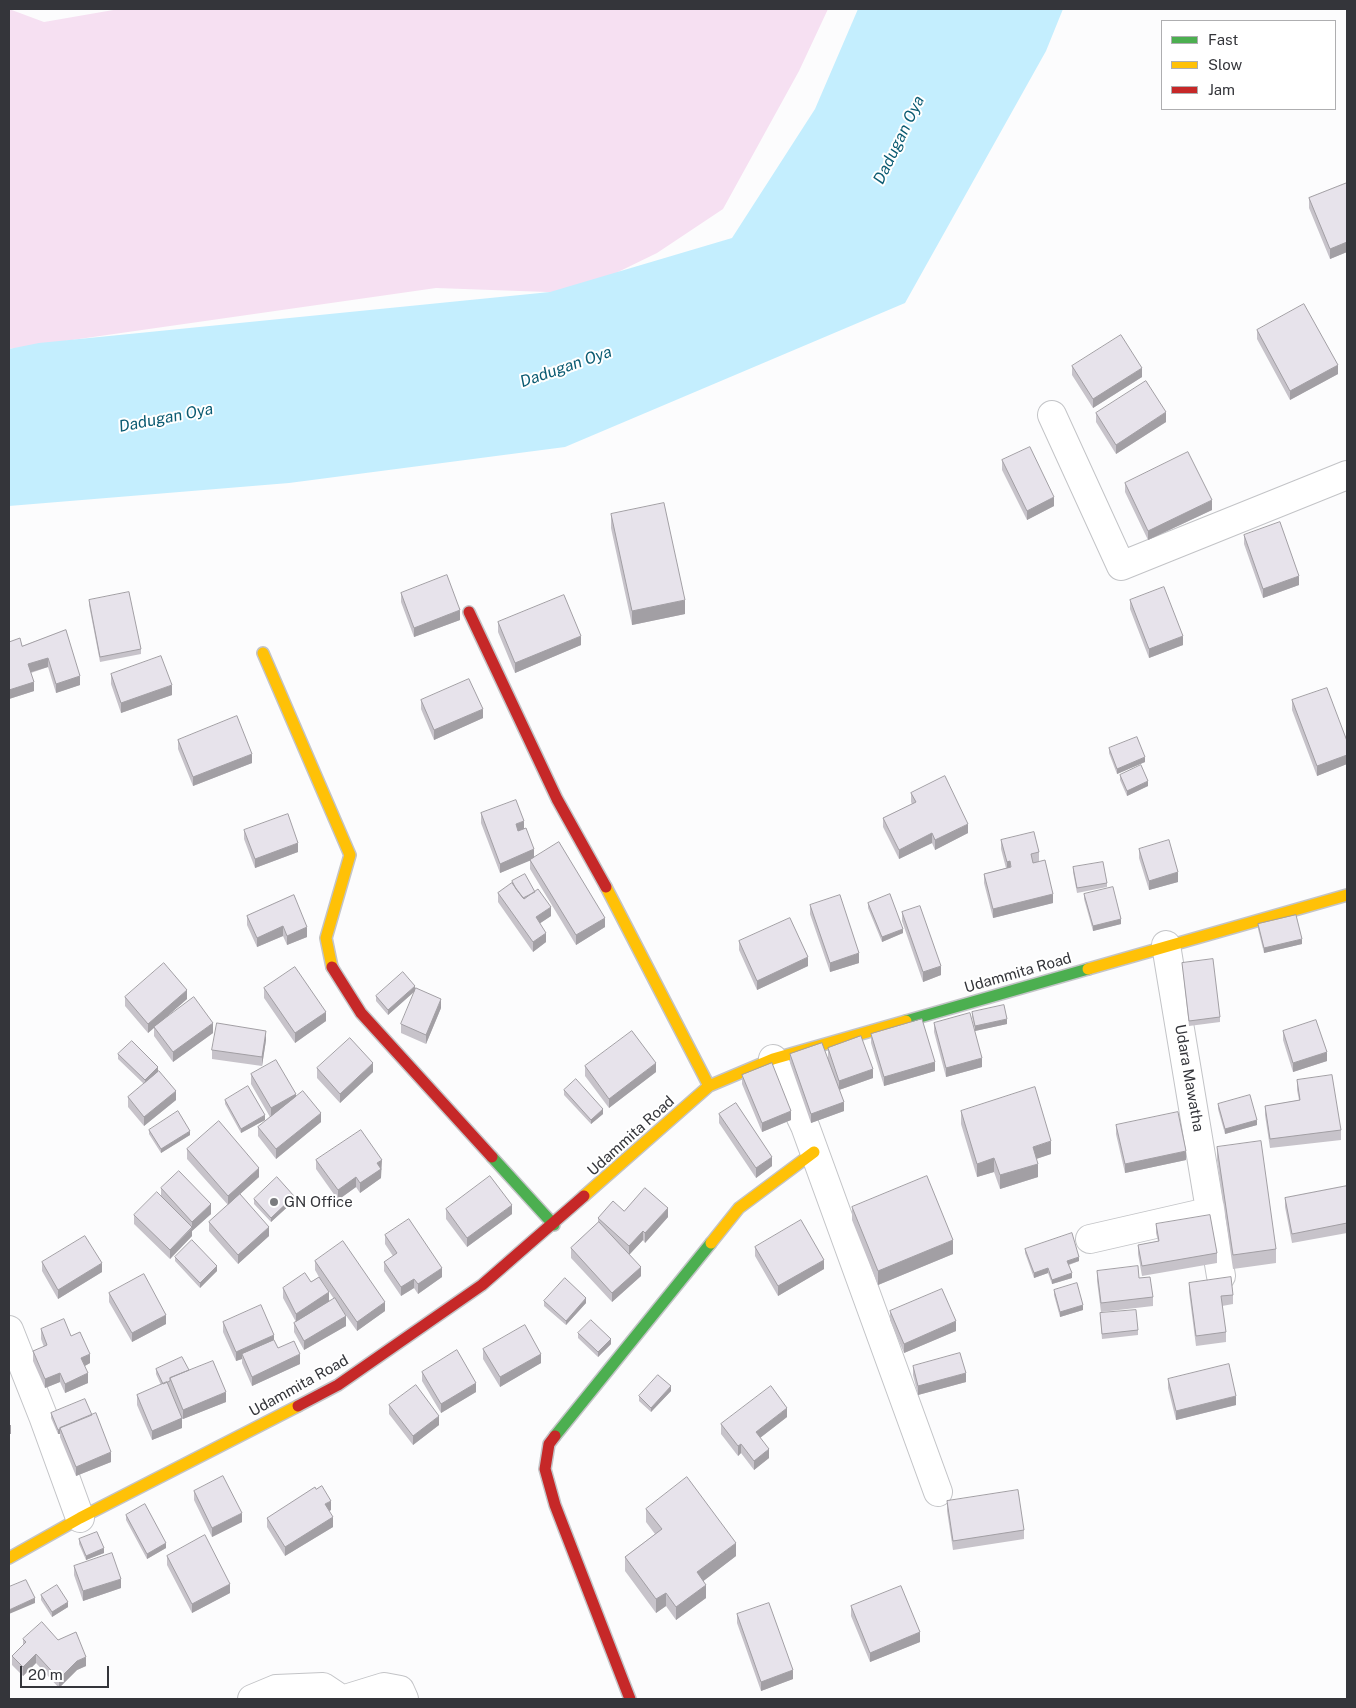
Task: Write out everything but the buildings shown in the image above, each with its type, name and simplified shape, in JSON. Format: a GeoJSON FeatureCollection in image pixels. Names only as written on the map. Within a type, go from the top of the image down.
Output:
{"type":"FeatureCollection","features":[{"type":"Feature","properties":{"kind":"street"},"geometry":{"type":"LineString","coordinates":[[1052,415],[1121,566],[1347,475]]}},
{"type":"Feature","properties":{"kind":"street"},"geometry":{"type":"LineString","coordinates":[[469,612],[557,799],[609,892],[709,1086]]}},
{"type":"Feature","properties":{"kind":"street"},"geometry":{"type":"LineString","coordinates":[[263,653],[350,855],[326,938],[333,971],[361,1014],[554,1225]]}},
{"type":"Feature","properties":{"kind":"street","name":"Udammita Road"},"geometry":{"type":"LineString","coordinates":[[9,1558],[80,1518],[338,1385],[482,1285],[554,1225],[709,1086],[773,1059],[1347,894]]}},
{"type":"Feature","properties":{"kind":"street","name":"Udara Mawatha"},"geometry":{"type":"LineString","coordinates":[[1166,945],[1212,1210],[1221,1276]]}},
{"type":"Feature","properties":{"kind":"street"},"geometry":{"type":"LineString","coordinates":[[773,1059],[805,1126],[938,1492]]}},
{"type":"Feature","properties":{"kind":"street"},"geometry":{"type":"LineString","coordinates":[[630,1699],[555,1505],[545,1469],[549,1444],[739,1208],[814,1152]]}},
{"type":"Feature","properties":{"kind":"street"},"geometry":{"type":"LineString","coordinates":[[1090,1239],[1212,1210]]}},
{"type":"Feature","properties":{"kind":"street"},"geometry":{"type":"LineString","coordinates":[[9,1330],[80,1518]]}},
{"type":"Feature","properties":{"kind":"street"},"geometry":{"type":"LineString","coordinates":[[252,1699],[276,1689],[323,1687],[341,1699]]}},
{"type":"Feature","properties":{"kind":"street"},"geometry":{"type":"LineString","coordinates":[[345,1699],[384,1687],[400,1690],[404,1699]]}},
{"type":"Feature","properties":{"kind":"shaded area"},"geometry":{"type":"Polygon","coordinates":[[[9,9],[44,22],[119,9],[828,9],[799,71],[723,209],[657,253],[575,293],[436,288],[9,349],[9,9]]]}},
{"type":"Feature","properties":{"kind":"water","name":"Dadugan Oya"},"geometry":{"type":"Polygon","coordinates":[[[858,9],[1063,9],[1046,51],[905,303],[565,447],[289,483],[9,506],[9,349],[39,343],[550,292],[732,238],[815,109],[858,9]]]}},
{"type":"Feature","properties":{"kind":"traffic: fast"},"geometry":{"type":"LineString","coordinates":[[906,1021],[1088,969]]}},
{"type":"Feature","properties":{"kind":"traffic: fast"},"geometry":{"type":"LineString","coordinates":[[492,1157],[554,1225]]}},
{"type":"Feature","properties":{"kind":"traffic: fast"},"geometry":{"type":"LineString","coordinates":[[555,1436],[711,1243]]}},
{"type":"Feature","properties":{"kind":"traffic: slow"},"geometry":{"type":"LineString","coordinates":[[263,653],[350,855],[326,938],[332,967]]}},
{"type":"Feature","properties":{"kind":"traffic: slow"},"geometry":{"type":"LineString","coordinates":[[606,887],[709,1086]]}},
{"type":"Feature","properties":{"kind":"traffic: slow"},"geometry":{"type":"LineString","coordinates":[[1088,969],[1347,895]]}},
{"type":"Feature","properties":{"kind":"traffic: slow"},"geometry":{"type":"LineString","coordinates":[[584,1196],[709,1086],[773,1059],[906,1021]]}},
{"type":"Feature","properties":{"kind":"traffic: slow"},"geometry":{"type":"LineString","coordinates":[[711,1243],[739,1208],[814,1152]]}},
{"type":"Feature","properties":{"kind":"traffic: slow"},"geometry":{"type":"LineString","coordinates":[[9,1558],[80,1518],[298,1406]]}},
{"type":"Feature","properties":{"kind":"traffic: jam"},"geometry":{"type":"LineString","coordinates":[[469,612],[557,799],[606,887]]}},
{"type":"Feature","properties":{"kind":"traffic: jam"},"geometry":{"type":"LineString","coordinates":[[332,967],[361,1013],[492,1157]]}},
{"type":"Feature","properties":{"kind":"traffic: jam"},"geometry":{"type":"LineString","coordinates":[[298,1406],[338,1385],[482,1285],[584,1196]]}},
{"type":"Feature","properties":{"kind":"traffic: jam"},"geometry":{"type":"LineString","coordinates":[[555,1436],[549,1444],[545,1469],[555,1505],[630,1699]]}},
{"type":"Feature","properties":{"kind":"place","name":"GN Office"},"geometry":{"type":"Point","coordinates":[274,1202]}}]}
